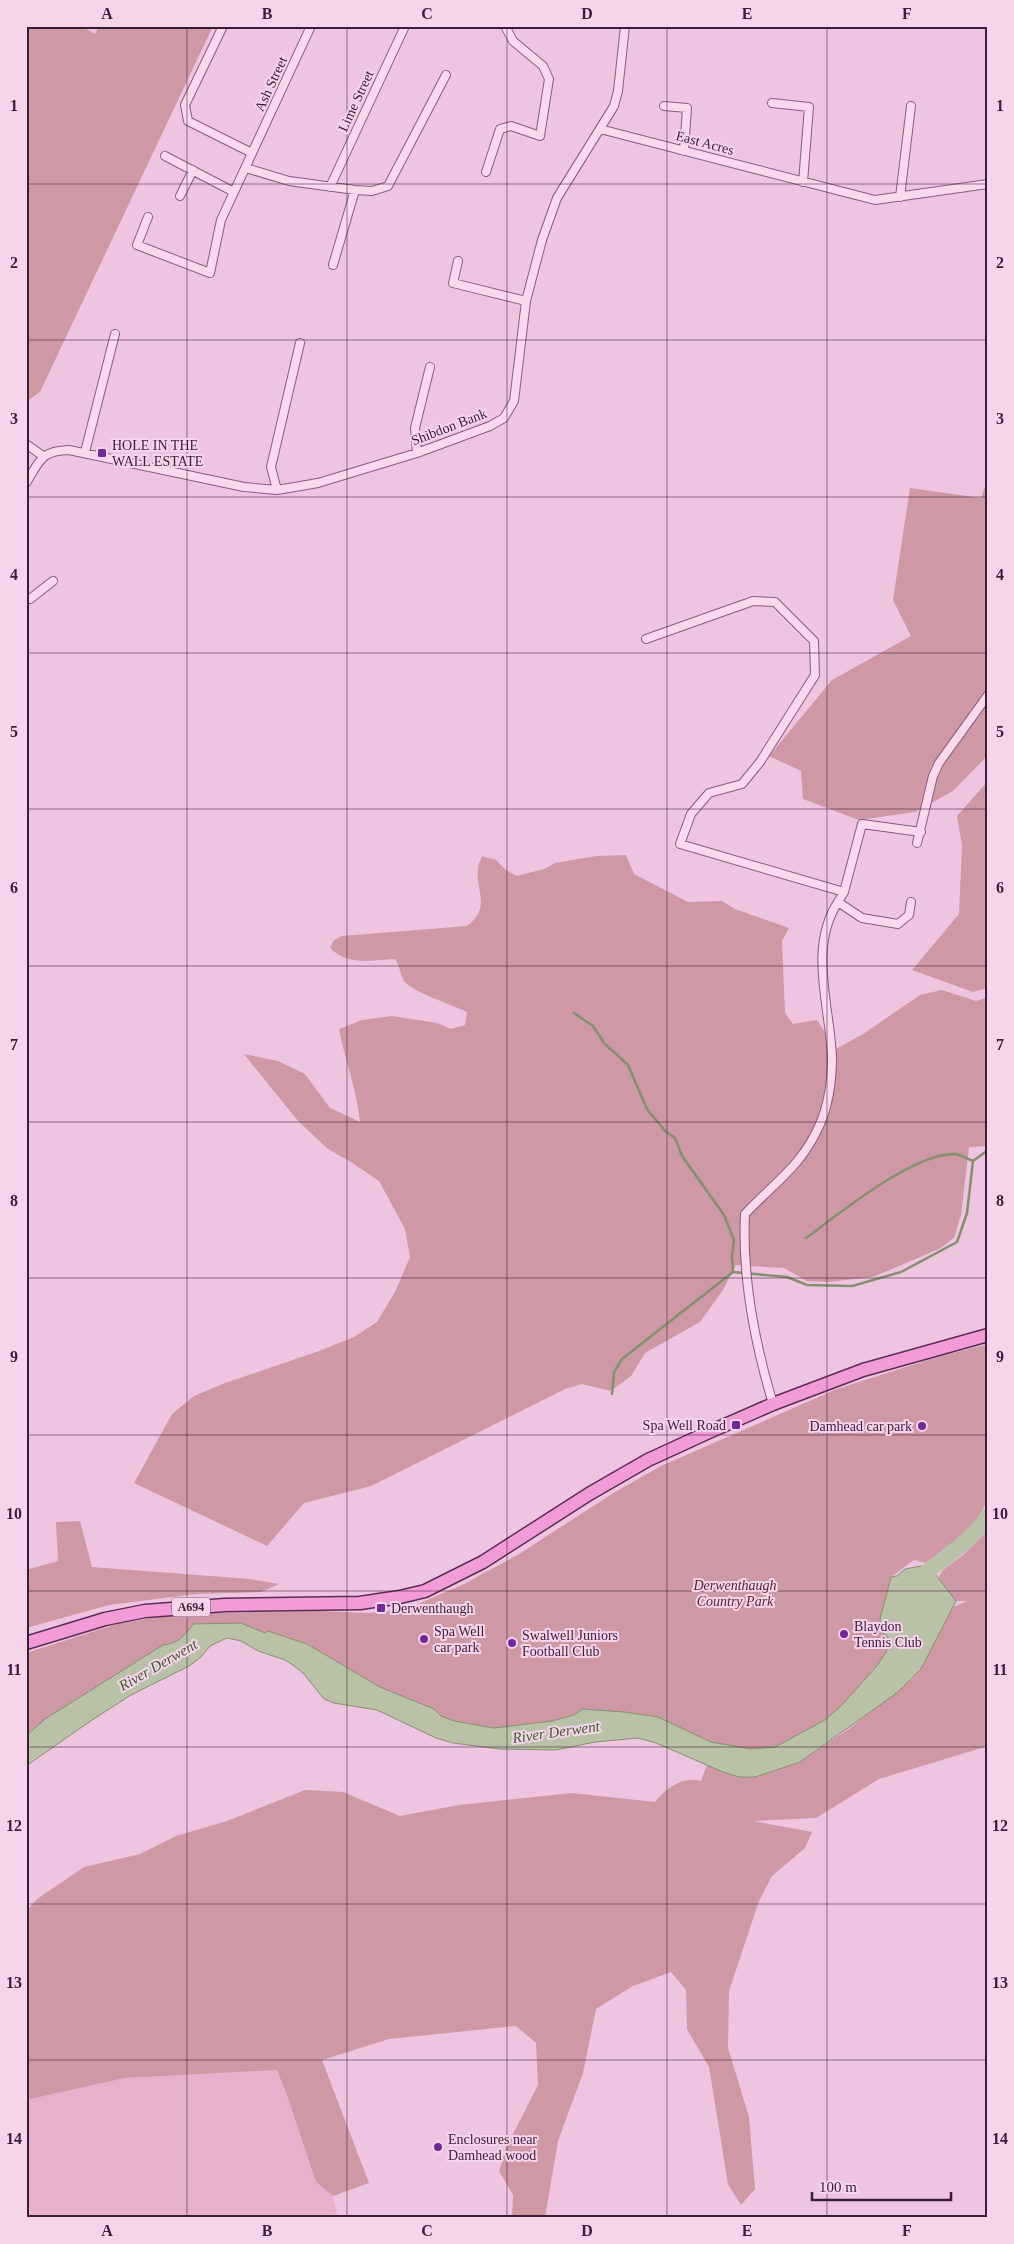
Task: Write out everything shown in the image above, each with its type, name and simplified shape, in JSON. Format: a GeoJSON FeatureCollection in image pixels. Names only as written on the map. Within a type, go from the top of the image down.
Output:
{"type":"FeatureCollection","features":[{"type":"Feature","properties":{"kind":"main road","name":"A694"},"geometry":{"type":"LineString","coordinates":[[26,1644],[104,1619],[145,1611],[225,1605],[354,1603],[400,1597],[425,1591],[483,1562],[589,1494],[648,1460],[774,1404],[863,1370],[988,1335]]}},
{"type":"Feature","properties":{"kind":"street"},"geometry":{"type":"LineString","coordinates":[[224,26],[185,105],[185,114],[188,121],[252,153]]}},
{"type":"Feature","properties":{"kind":"street","name":"Ash Street"},"geometry":{"type":"LineString","coordinates":[[148,217],[137,245],[210,274],[222,220],[311,26]]}},
{"type":"Feature","properties":{"kind":"street","name":"Lime Street"},"geometry":{"type":"LineString","coordinates":[[330,187],[405,26]]}},
{"type":"Feature","properties":{"kind":"street"},"geometry":{"type":"LineString","coordinates":[[486,172],[500,129],[511,126],[540,136],[549,79],[543,66],[513,41],[505,26]]}},
{"type":"Feature","properties":{"kind":"street","name":"Shibdon Bank"},"geometry":{"type":"LineString","coordinates":[[43,456],[57,451],[85,452],[244,487],[277,490],[318,483],[417,454],[490,426],[504,418],[514,400],[526,301],[542,240],[556,198],[614,106],[618,92],[625,26]]}},
{"type":"Feature","properties":{"kind":"street"},"geometry":{"type":"LineString","coordinates":[[246,168],[289,181],[330,187],[372,191],[388,186],[446,75]]}},
{"type":"Feature","properties":{"kind":"street"},"geometry":{"type":"LineString","coordinates":[[772,103],[809,107],[804,182]]}},
{"type":"Feature","properties":{"kind":"street"},"geometry":{"type":"LineString","coordinates":[[664,106],[687,108],[684,150]]}},
{"type":"Feature","properties":{"kind":"street"},"geometry":{"type":"LineString","coordinates":[[900,197],[911,106]]}},
{"type":"Feature","properties":{"kind":"street","name":"East Acres"},"geometry":{"type":"LineString","coordinates":[[600,129],[875,200],[988,184]]}},
{"type":"Feature","properties":{"kind":"street"},"geometry":{"type":"LineString","coordinates":[[165,156],[234,192]]}},
{"type":"Feature","properties":{"kind":"street"},"geometry":{"type":"LineString","coordinates":[[180,196],[193,170]]}},
{"type":"Feature","properties":{"kind":"street"},"geometry":{"type":"LineString","coordinates":[[333,265],[355,190]]}},
{"type":"Feature","properties":{"kind":"street"},"geometry":{"type":"LineString","coordinates":[[458,261],[453,283],[526,301]]}},
{"type":"Feature","properties":{"kind":"street"},"geometry":{"type":"LineString","coordinates":[[85,452],[115,334]]}},
{"type":"Feature","properties":{"kind":"street"},"geometry":{"type":"LineString","coordinates":[[277,490],[272,467],[300,343]]}},
{"type":"Feature","properties":{"kind":"street"},"geometry":{"type":"LineString","coordinates":[[417,454],[415,428],[430,367]]}},
{"type":"Feature","properties":{"kind":"street"},"geometry":{"type":"LineString","coordinates":[[26,444],[43,456],[26,483]]}},
{"type":"Feature","properties":{"kind":"street"},"geometry":{"type":"LineString","coordinates":[[26,597],[30,599],[53,581]]}},
{"type":"Feature","properties":{"kind":"street"},"geometry":{"type":"LineString","coordinates":[[646,639],[753,601],[775,602],[814,641],[816,675],[760,762],[742,784],[709,793],[691,814],[680,844],[844,892]]}},
{"type":"Feature","properties":{"kind":"street"},"geometry":{"type":"LineString","coordinates":[[917,843],[933,776],[938,763],[988,695]]}},
{"type":"Feature","properties":{"kind":"street"},"geometry":{"type":"LineString","coordinates":[[774,1404],[763,1369],[749,1287],[745,1252],[745,1214],[804,1155],[820,1124],[830,1092],[832,1057],[825,1010],[822,943],[828,916],[844,892],[862,824],[921,832]]}},
{"type":"Feature","properties":{"kind":"street"},"geometry":{"type":"LineString","coordinates":[[838,902],[862,918],[898,924],[909,915],[911,902]]}},
{"type":"Feature","properties":{"kind":"shaded area"},"geometry":{"type":"Polygon","coordinates":[[[277,2070],[316,2182],[333,2196],[338,2218],[26,2218],[26,2100],[125,2078],[277,2070]]]}},
{"type":"Feature","properties":{"kind":"green space"},"geometry":{"type":"Polygon","coordinates":[[[26,26],[81,26],[95,34],[99,26],[213,26],[40,392],[26,402],[26,26]]]}},
{"type":"Feature","properties":{"kind":"green space"},"geometry":{"type":"Polygon","coordinates":[[[988,478],[988,755],[953,791],[915,812],[859,820],[803,799],[801,771],[769,756],[832,680],[911,636],[893,600],[910,488],[981,498],[988,478]]]}},
{"type":"Feature","properties":{"kind":"green space"},"geometry":{"type":"Polygon","coordinates":[[[988,781],[988,988],[973,992],[912,970],[959,914],[962,845],[957,816],[988,781]]]}},
{"type":"Feature","properties":{"kind":"green space"},"geometry":{"type":"Polygon","coordinates":[[[626,855],[634,874],[688,902],[722,901],[735,909],[789,928],[782,941],[785,1013],[793,1024],[817,1020],[836,1049],[863,1034],[920,995],[942,990],[976,1001],[988,997],[988,1146],[969,1147],[961,1215],[954,1238],[939,1249],[873,1277],[828,1282],[807,1281],[784,1268],[736,1265],[723,1290],[700,1322],[645,1353],[631,1376],[611,1391],[582,1384],[565,1389],[371,1486],[304,1503],[267,1546],[134,1483],[172,1414],[194,1396],[354,1337],[377,1322],[396,1290],[410,1257],[405,1229],[379,1181],[328,1149],[298,1121],[244,1054],[278,1061],[305,1074],[330,1108],[360,1122],[339,1029],[362,1020],[392,1016],[437,1023],[451,1029],[465,1025],[467,1012],[415,990],[408,985],[404,981],[395,959],[352,960],[337,954],[330,948],[334,940],[342,936],[467,926],[475,919],[481,905],[478,866],[482,856],[496,860],[506,870],[517,876],[544,869],[555,863],[596,856],[626,855]]]}},
{"type":"Feature","properties":{"kind":"green space","name":"Derwenthaugh Country Park"},"geometry":{"type":"Polygon","coordinates":[[[988,1344],[988,1499],[978,1519],[935,1565],[914,1560],[891,1577],[880,1619],[882,1632],[889,1639],[886,1652],[876,1667],[840,1707],[825,1720],[780,1746],[751,1749],[711,1742],[658,1717],[583,1709],[574,1715],[552,1721],[494,1728],[462,1724],[441,1716],[434,1709],[380,1687],[307,1644],[268,1631],[266,1633],[252,1629],[193,1625],[180,1639],[163,1645],[45,1719],[26,1736],[26,1653],[117,1624],[176,1614],[318,1611],[369,1613],[401,1609],[418,1604],[462,1585],[519,1554],[615,1492],[661,1466],[837,1389],[934,1358],[988,1344]]]}},
{"type":"Feature","properties":{"kind":"green space"},"geometry":{"type":"Polygon","coordinates":[[[80,1521],[92,1567],[250,1579],[279,1584],[261,1592],[196,1594],[109,1605],[26,1628],[26,1570],[58,1561],[56,1522],[80,1521]]]}},
{"type":"Feature","properties":{"kind":"green space"},"geometry":{"type":"Polygon","coordinates":[[[988,1530],[988,1746],[879,1779],[816,1818],[753,1821],[812,1832],[805,1848],[772,1876],[759,1901],[729,1991],[728,2048],[749,2117],[755,2189],[741,2205],[728,2184],[709,2067],[687,2029],[686,1990],[671,1972],[633,1986],[596,2009],[583,2073],[558,2141],[545,2218],[512,2218],[513,2195],[499,2171],[506,2148],[538,2085],[536,2043],[516,2026],[389,2039],[322,2060],[369,2183],[333,2196],[316,2182],[277,2070],[125,2078],[26,2100],[26,1912],[37,1899],[84,1867],[140,1854],[176,1836],[227,1821],[305,1790],[343,1792],[400,1816],[459,1805],[572,1793],[655,1802],[675,1784],[688,1780],[701,1781],[707,1765],[739,1777],[754,1777],[800,1762],[850,1728],[912,1679],[921,1669],[953,1607],[967,1601],[956,1601],[938,1578],[943,1570],[963,1555],[988,1530]]]}},
{"type":"Feature","properties":{"kind":"water"},"geometry":{"type":"Polygon","coordinates":[[[921,1566],[935,1568],[935,1574],[956,1601],[921,1669],[898,1692],[800,1762],[755,1777],[739,1777],[723,1772],[656,1743],[638,1738],[595,1742],[556,1750],[500,1749],[453,1743],[436,1738],[377,1710],[334,1703],[324,1699],[303,1673],[293,1665],[285,1660],[258,1651],[241,1641],[227,1638],[210,1646],[201,1657],[189,1666],[131,1695],[26,1766],[26,1736],[45,1719],[163,1645],[177,1641],[184,1636],[193,1624],[241,1623],[265,1633],[268,1631],[307,1644],[380,1687],[434,1709],[441,1716],[454,1721],[494,1728],[552,1721],[574,1715],[583,1709],[624,1712],[658,1717],[711,1742],[751,1749],[775,1747],[825,1720],[840,1707],[876,1667],[889,1644],[888,1637],[882,1632],[880,1619],[891,1577],[897,1576],[905,1569],[921,1566]]]}},
{"type":"Feature","properties":{"kind":"waterway"},"geometry":{"type":"LineString","coordinates":[[574,1013],[593,1026],[604,1043],[628,1065],[647,1109],[665,1131],[675,1138],[682,1156],[724,1215],[734,1240],[733,1272]]}},
{"type":"Feature","properties":{"kind":"waterway"},"geometry":{"type":"LineString","coordinates":[[612,1394],[614,1372],[622,1359],[733,1272],[787,1277],[807,1285],[852,1286],[901,1272],[957,1242],[967,1213],[973,1161],[988,1150]]}},
{"type":"Feature","properties":{"kind":"waterway"},"geometry":{"type":"LineString","coordinates":[[806,1238],[878,1186],[919,1163],[938,1156],[955,1154],[973,1161]]}},
{"type":"Feature","properties":{"kind":"waterway","name":"River Derwent"},"geometry":{"type":"LineString","coordinates":[[921,1584],[925,1573],[963,1544],[982,1525],[988,1516]]}},
{"type":"Feature","properties":{"kind":"place","name":"HOLE IN THE WALL ESTATE"},"geometry":{"type":"Point","coordinates":[102,453]}},
{"type":"Feature","properties":{"kind":"place","name":"Spa Well Road"},"geometry":{"type":"Point","coordinates":[736,1425]}},
{"type":"Feature","properties":{"kind":"place","name":"Damhead car park"},"geometry":{"type":"Point","coordinates":[922,1426]}},
{"type":"Feature","properties":{"kind":"place","name":"Derwenthaugh"},"geometry":{"type":"Point","coordinates":[381,1608]}},
{"type":"Feature","properties":{"kind":"place","name":"Blaydon Tennis Club"},"geometry":{"type":"Point","coordinates":[844,1634]}},
{"type":"Feature","properties":{"kind":"place","name":"Spa Well car park"},"geometry":{"type":"Point","coordinates":[424,1639]}},
{"type":"Feature","properties":{"kind":"place","name":"Swalwell Juniors Football Club"},"geometry":{"type":"Point","coordinates":[512,1643]}},
{"type":"Feature","properties":{"kind":"place","name":"Enclosures near Damhead wood"},"geometry":{"type":"Point","coordinates":[438,2147]}}]}
